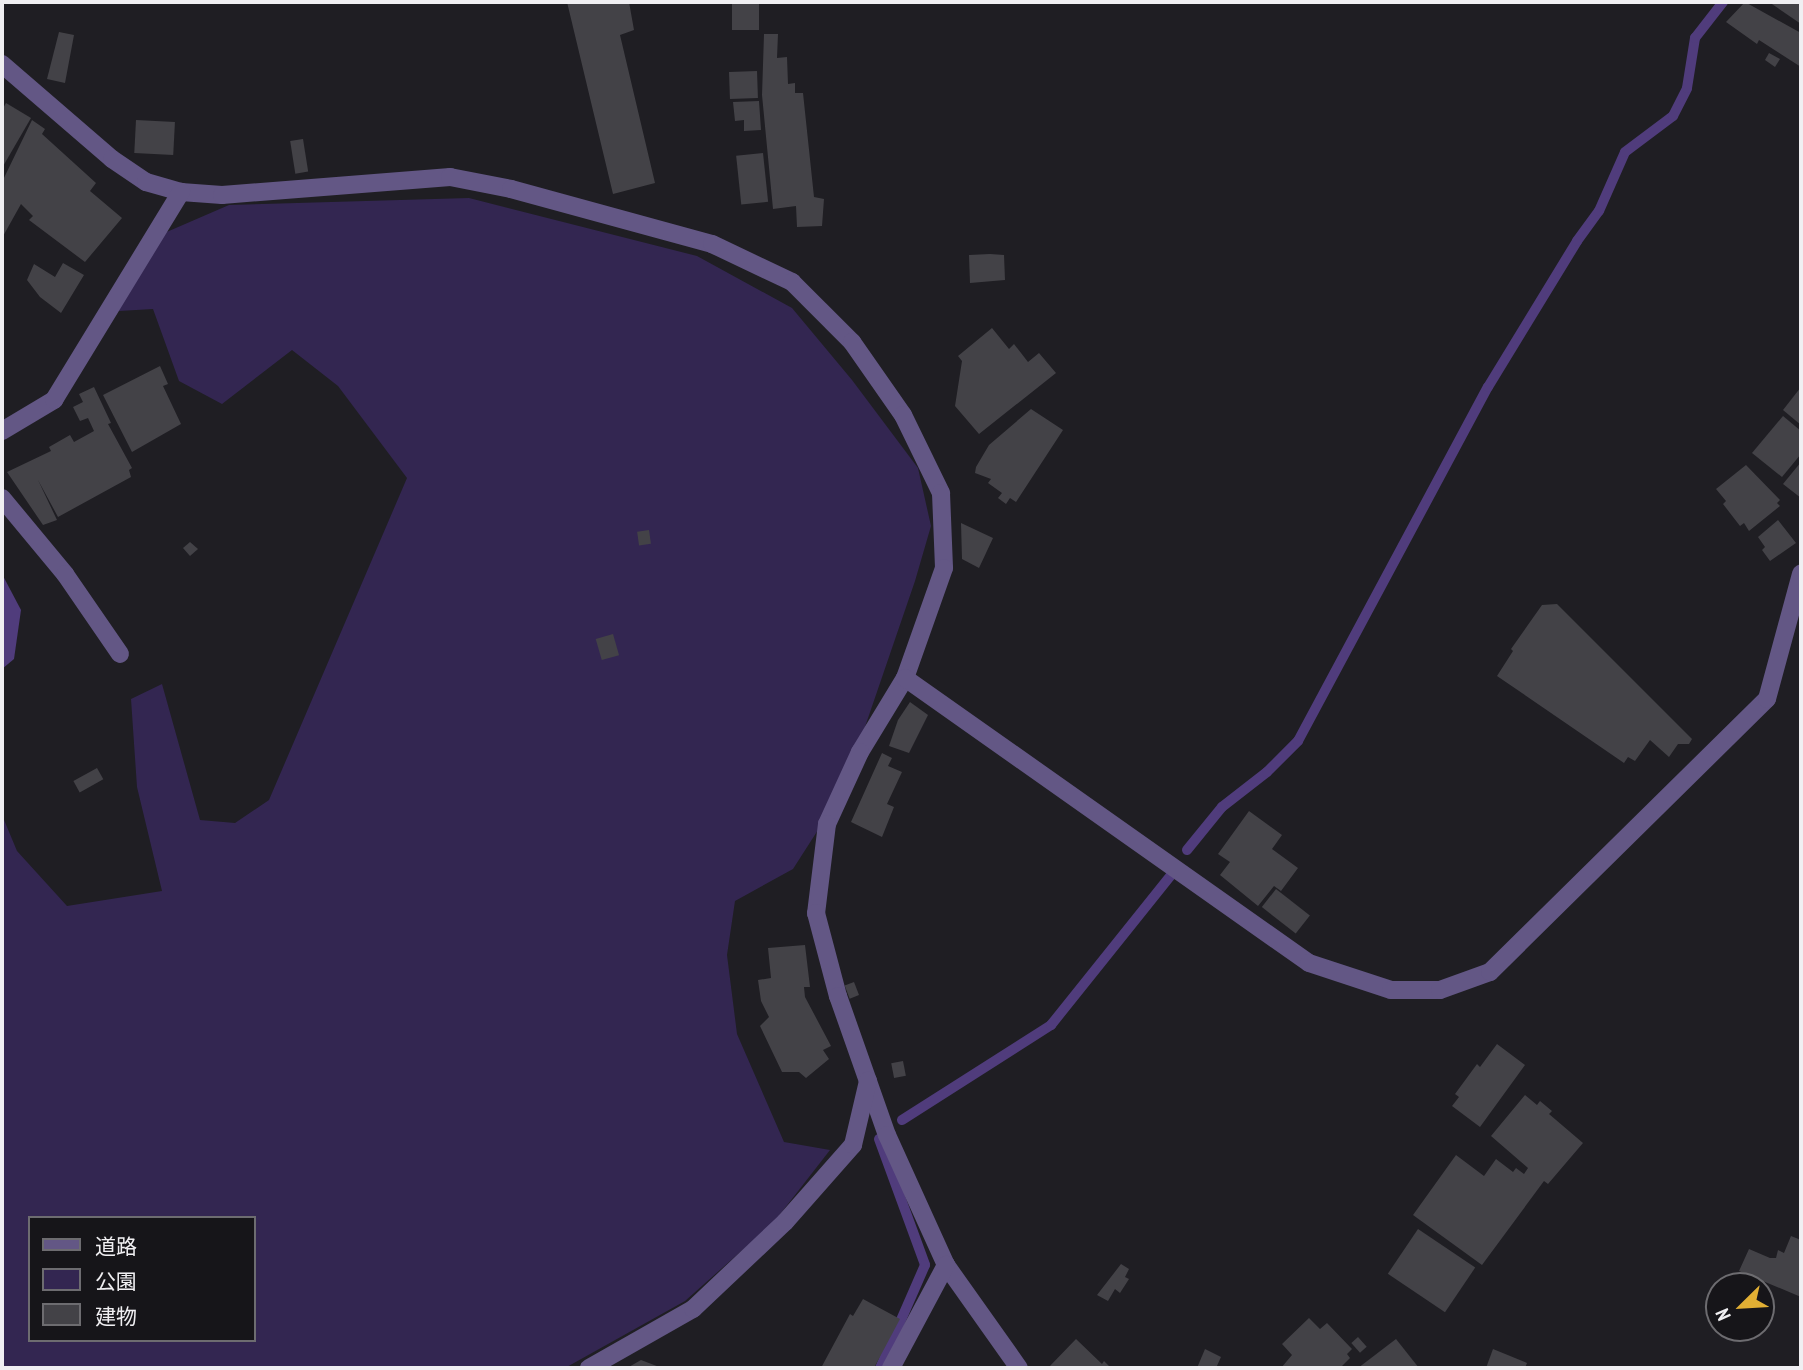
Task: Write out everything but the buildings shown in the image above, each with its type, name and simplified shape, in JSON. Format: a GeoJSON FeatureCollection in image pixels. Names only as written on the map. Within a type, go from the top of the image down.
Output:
{"type":"FeatureCollection","features":[{"type":"Feature","properties":{"kind":"street"},"geometry":{"type":"LineString","coordinates":[[2,64],[112,159],[146,182],[181,192],[222,195],[450,177],[511,189],[712,244],[792,282],[852,342],[903,415],[941,493],[944,568],[905,678],[860,752],[827,824],[816,913],[838,996],[887,1135],[946,1265],[1019,1368]]}},
{"type":"Feature","properties":{"kind":"street"},"geometry":{"type":"LineString","coordinates":[[2,431],[54,400],[181,192]]}},
{"type":"Feature","properties":{"kind":"street"},"geometry":{"type":"LineString","coordinates":[[2,498],[65,573],[120,654]]}},
{"type":"Feature","properties":{"kind":"street"},"geometry":{"type":"LineString","coordinates":[[905,678],[1309,962],[1391,990],[1440,990],[1489,972],[1767,699],[1801,574]]}},
{"type":"Feature","properties":{"kind":"street"},"geometry":{"type":"LineString","coordinates":[[589,1368],[693,1309],[785,1222],[853,1145],[868,1082]]}},
{"type":"Feature","properties":{"kind":"street"},"geometry":{"type":"LineString","coordinates":[[891,1368],[946,1265]]}},
{"type":"Feature","properties":{"kind":"green space"},"geometry":{"type":"Polygon","coordinates":[[[469,198],[697,256],[792,308],[852,380],[918,468],[931,526],[915,581],[843,791],[793,869],[735,901],[727,955],[737,1034],[784,1142],[830,1150],[774,1222],[685,1301],[565,1368],[2,1368],[2,815],[17,851],[67,906],[162,891],[137,787],[131,699],[162,684],[200,820],[235,823],[269,800],[407,478],[338,386],[292,350],[222,404],[179,381],[153,309],[119,311],[121,293],[162,234],[229,205],[469,198]]]}},
{"type":"Feature","properties":{"kind":"shaded area"},"geometry":{"type":"Polygon","coordinates":[[[2,574],[21,610],[14,659],[2,669],[2,574]]]}},
{"type":"Feature","properties":{"kind":"waterway"},"geometry":{"type":"LineString","coordinates":[[1187,850],[1222,807],[1267,772],[1298,741],[1488,387],[1577,241],[1599,211],[1625,152],[1673,116],[1687,88],[1695,38],[1723,2]]}},
{"type":"Feature","properties":{"kind":"waterway"},"geometry":{"type":"LineString","coordinates":[[902,1120],[1051,1025],[1171,875]]}},
{"type":"Feature","properties":{"kind":"waterway"},"geometry":{"type":"LineString","coordinates":[[879,1139],[925,1265],[880,1368]]}}]}
